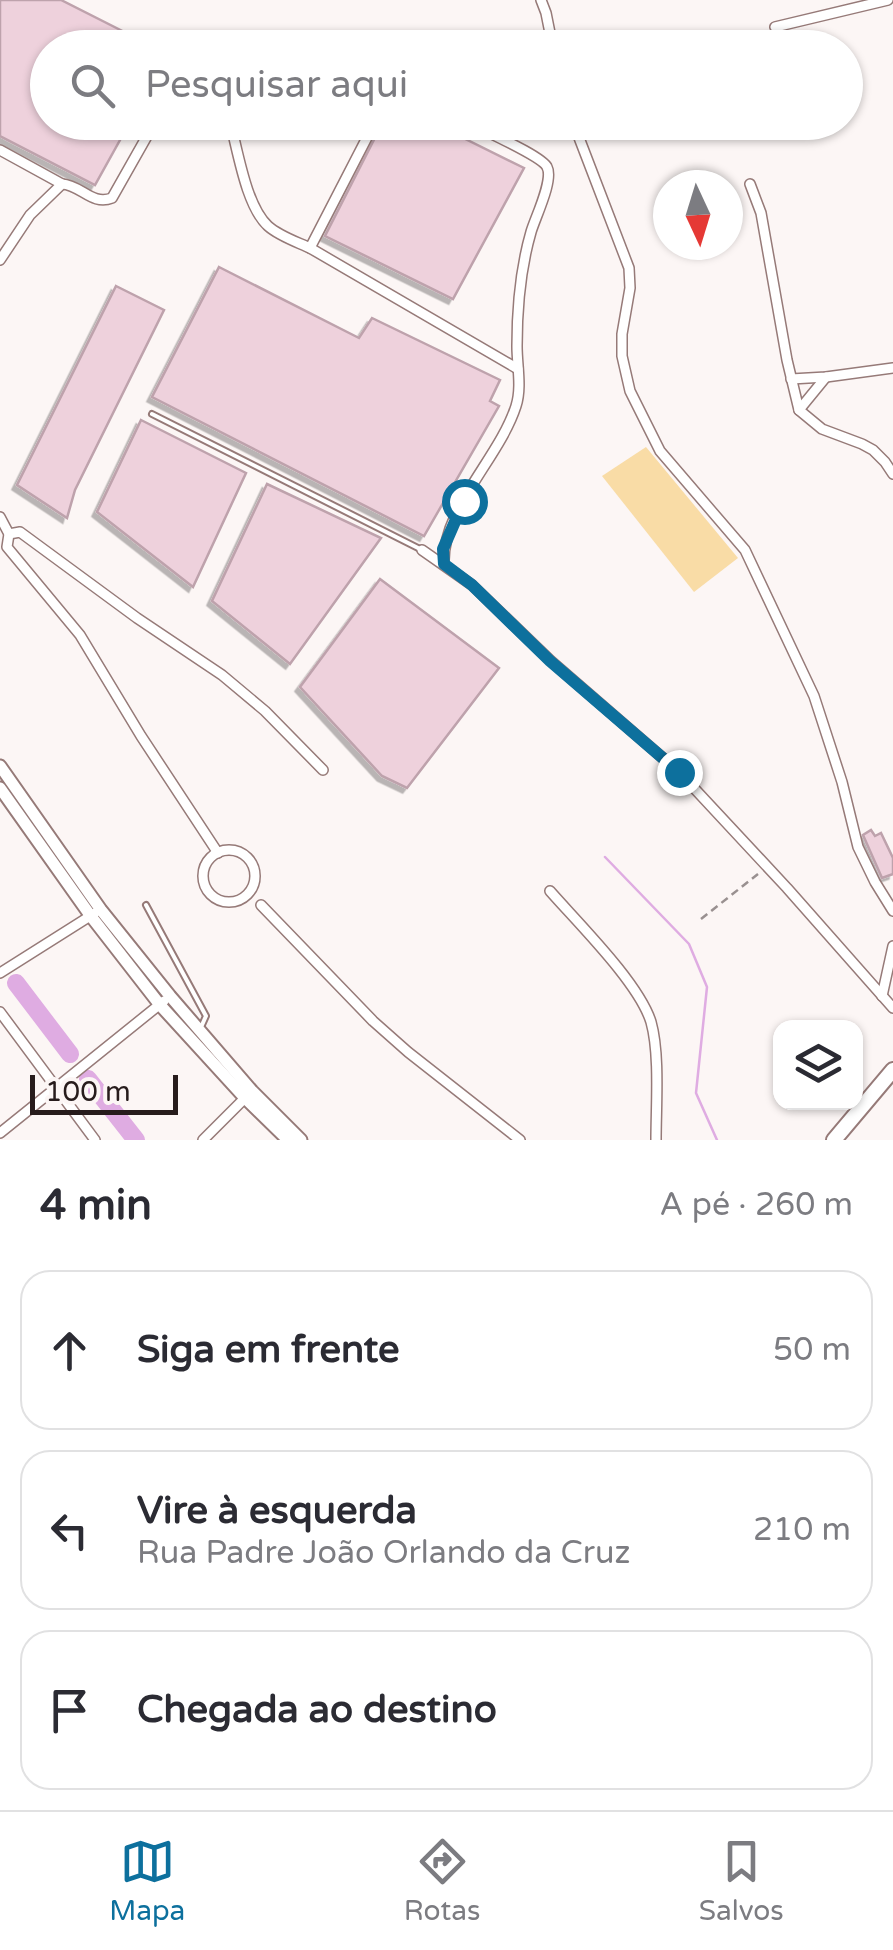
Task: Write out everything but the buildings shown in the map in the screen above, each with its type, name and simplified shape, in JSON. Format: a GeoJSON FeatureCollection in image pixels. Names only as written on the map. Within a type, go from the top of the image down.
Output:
{"type":"FeatureCollection","features":[{"type":"Feature","properties":{"kind":"main road"},"geometry":{"type":"LineString","coordinates":[[834,1140],[888,1088],[893,1070]]}},
{"type":"Feature","properties":{"kind":"street"},"geometry":{"type":"LineString","coordinates":[[541,0],[549,30]]}},
{"type":"Feature","properties":{"kind":"street"},"geometry":{"type":"LineString","coordinates":[[776,27],[888,0]]}},
{"type":"Feature","properties":{"kind":"street"},"geometry":{"type":"LineString","coordinates":[[0,150],[62,184],[106,201],[112,198],[145,140]]}},
{"type":"Feature","properties":{"kind":"street"},"geometry":{"type":"LineString","coordinates":[[235,140],[258,214],[268,226],[518,369]]}},
{"type":"Feature","properties":{"kind":"street"},"geometry":{"type":"LineString","coordinates":[[310,248],[366,140]]}},
{"type":"Feature","properties":{"kind":"street"},"geometry":{"type":"LineString","coordinates":[[444,564],[443,549],[456,517],[506,431],[517,403],[519,287],[548,169],[545,163],[502,140]]}},
{"type":"Feature","properties":{"kind":"street"},"geometry":{"type":"LineString","coordinates":[[581,140],[629,268],[622,356],[630,391],[660,451],[745,550],[814,696],[858,846],[893,911]]}},
{"type":"Feature","properties":{"kind":"street"},"geometry":{"type":"LineString","coordinates":[[0,260],[30,214],[62,184]]}},
{"type":"Feature","properties":{"kind":"street"},"geometry":{"type":"LineString","coordinates":[[750,184],[761,213],[799,410],[822,428],[873,450],[893,474]]}},
{"type":"Feature","properties":{"kind":"street"},"geometry":{"type":"LineString","coordinates":[[791,379],[893,368]]}},
{"type":"Feature","properties":{"kind":"street"},"geometry":{"type":"LineString","coordinates":[[799,410],[826,378]]}},
{"type":"Feature","properties":{"kind":"street"},"geometry":{"type":"LineString","coordinates":[[0,517],[9,534],[7,547],[80,635],[218,853]]}},
{"type":"Feature","properties":{"kind":"street"},"geometry":{"type":"LineString","coordinates":[[9,534],[20,532],[222,675],[323,770]]}},
{"type":"Feature","properties":{"kind":"street"},"geometry":{"type":"LineString","coordinates":[[422,550],[472,585],[550,661],[670,764],[893,1008]]}},
{"type":"Feature","properties":{"kind":"street"},"geometry":{"type":"LineString","coordinates":[[0,766],[18,804],[96,912],[165,1000],[288,1140]]}},
{"type":"Feature","properties":{"kind":"street"},"geometry":{"type":"LineString","coordinates":[[0,788],[18,804]]}},
{"type":"Feature","properties":{"kind":"street"},"geometry":{"type":"LineString","coordinates":[[239,852],[252,864],[251,889],[238,900],[221,901],[204,884],[204,868],[218,853],[239,852]]}},
{"type":"Feature","properties":{"kind":"street"},"geometry":{"type":"LineString","coordinates":[[550,891],[643,1002],[652,1024],[656,1140]]}},
{"type":"Feature","properties":{"kind":"street"},"geometry":{"type":"LineString","coordinates":[[261,905],[373,1022],[520,1140]]}},
{"type":"Feature","properties":{"kind":"street"},"geometry":{"type":"LineString","coordinates":[[0,972],[96,912]]}},
{"type":"Feature","properties":{"kind":"street"},"geometry":{"type":"LineString","coordinates":[[882,996],[893,946]]}},
{"type":"Feature","properties":{"kind":"street"},"geometry":{"type":"LineString","coordinates":[[165,1000],[200,1029],[248,1094],[301,1140]]}},
{"type":"Feature","properties":{"kind":"street"},"geometry":{"type":"LineString","coordinates":[[0,1132],[165,1000]]}},
{"type":"Feature","properties":{"kind":"street"},"geometry":{"type":"LineString","coordinates":[[0,1012],[95,1140]]}},
{"type":"Feature","properties":{"kind":"street"},"geometry":{"type":"LineString","coordinates":[[204,1140],[248,1094]]}},
{"type":"Feature","properties":{"kind":"lane"},"geometry":{"type":"LineString","coordinates":[[152,414],[422,550]]}},
{"type":"Feature","properties":{"kind":"lane"},"geometry":{"type":"LineString","coordinates":[[146,905],[206,1016],[200,1029]]}},
{"type":"Feature","properties":{"kind":"path"},"geometry":{"type":"LineString","coordinates":[[701,919],[767,867]]}},
{"type":"Feature","properties":{"kind":"shaded area"},"geometry":{"type":"Polygon","coordinates":[[[646,447],[738,558],[694,592],[602,476],[646,447]]]}},
{"type":"Feature","properties":{"kind":"waterway"},"geometry":{"type":"LineString","coordinates":[[605,857],[689,944],[707,987],[696,1093],[717,1140]]}},
{"type":"Feature","properties":{"kind":"waterway"},"geometry":{"type":"LineString","coordinates":[[16,983],[70,1054]]}},
{"type":"Feature","properties":{"kind":"waterway"},"geometry":{"type":"LineString","coordinates":[[88,1079],[136,1140]]}},
{"type":"Feature","properties":{"kind":"route"},"geometry":{"type":"LineString","coordinates":[[464,501],[443,549],[444,564],[679,772]]}}]}
